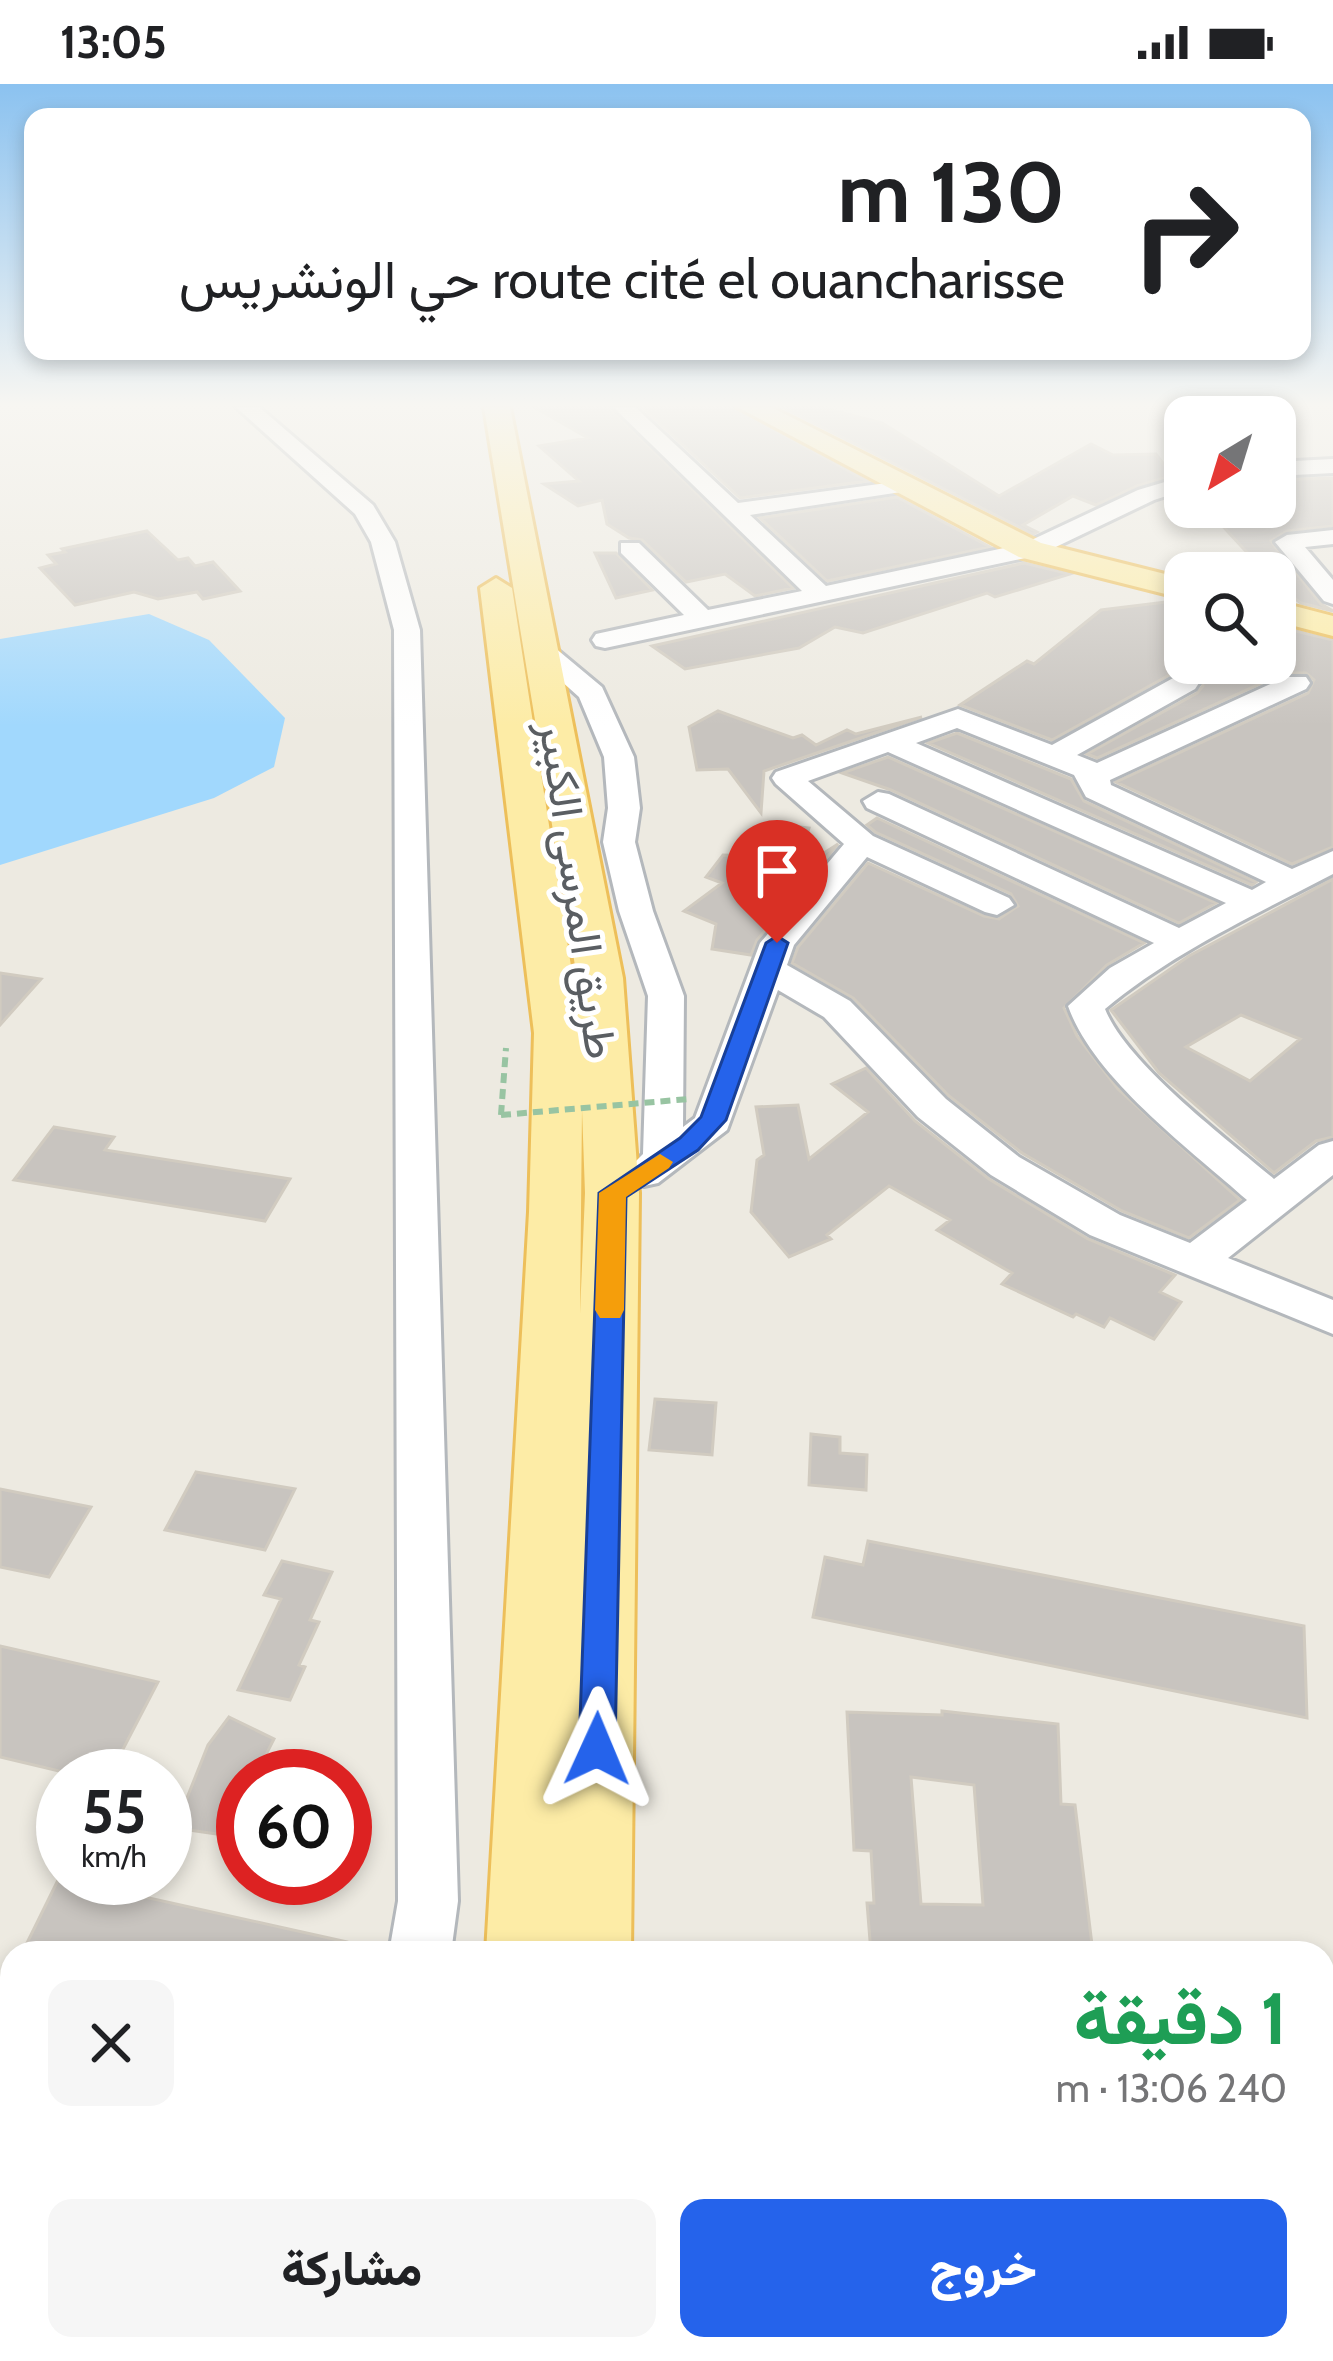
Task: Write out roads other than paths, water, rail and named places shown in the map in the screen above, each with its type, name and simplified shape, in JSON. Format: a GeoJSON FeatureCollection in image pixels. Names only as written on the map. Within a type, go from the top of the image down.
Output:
{"type":"FeatureCollection","features":[{"type":"Feature","properties":{"kind":"main road","name":"طريق المرسى الكبير"},"geometry":{"type":"LineString","coordinates":[[486,513],[558,1033],[556,1212],[526,1941]]}},
{"type":"Feature","properties":{"kind":"main road","name":"طريق المرسى الكبير"},"geometry":{"type":"LineString","coordinates":[[517,513],[600,978],[612,1193],[592,1941]]}},
{"type":"Feature","properties":{"kind":"main road"},"geometry":{"type":"LineString","coordinates":[[957,513],[1030,550],[1164,584]]}},
{"type":"Feature","properties":{"kind":"main road"},"geometry":{"type":"LineString","coordinates":[[1296,616],[1333,626]]}},
{"type":"Feature","properties":{"kind":"street"},"geometry":{"type":"LineString","coordinates":[[367,513],[383,542],[407,630],[428,1854],[422,1941]]}},
{"type":"Feature","properties":{"kind":"street"},"geometry":{"type":"LineString","coordinates":[[733,513],[821,595]]}},
{"type":"Feature","properties":{"kind":"street"},"geometry":{"type":"LineString","coordinates":[[605,640],[1030,550],[1107,513]]}},
{"type":"Feature","properties":{"kind":"street"},"geometry":{"type":"LineString","coordinates":[[1333,537],[1287,541],[1322,569],[1333,596]]}},
{"type":"Feature","properties":{"kind":"street"},"geometry":{"type":"LineString","coordinates":[[630,548],[703,620]]}},
{"type":"Feature","properties":{"kind":"street"},"geometry":{"type":"LineString","coordinates":[[544,653],[592,693],[619,757],[624,808],[620,842],[636,911],[666,996],[662,1161]]}},
{"type":"Feature","properties":{"kind":"street"},"geometry":{"type":"LineString","coordinates":[[1054,756],[1183,684]]}},
{"type":"Feature","properties":{"kind":"street"},"geometry":{"type":"LineString","coordinates":[[1094,776],[1294,684]]}},
{"type":"Feature","properties":{"kind":"street"},"geometry":{"type":"LineString","coordinates":[[997,904],[849,832],[787,778],[952,718],[1094,776]]}},
{"type":"Feature","properties":{"kind":"street"},"geometry":{"type":"LineString","coordinates":[[612,1193],[713,1120],[777,943],[828,889],[849,832],[878,801],[1000,735]]}},
{"type":"Feature","properties":{"kind":"street"},"geometry":{"type":"LineString","coordinates":[[887,741],[1252,902]]}},
{"type":"Feature","properties":{"kind":"street"},"geometry":{"type":"LineString","coordinates":[[1094,776],[1097,790],[1292,882]]}},
{"type":"Feature","properties":{"kind":"street"},"geometry":{"type":"LineString","coordinates":[[878,801],[1180,942]]}},
{"type":"Feature","properties":{"kind":"street"},"geometry":{"type":"LineString","coordinates":[[1273,1201],[1090,1027],[1086,1006],[1180,942],[1333,861]]}},
{"type":"Feature","properties":{"kind":"street"},"geometry":{"type":"LineString","coordinates":[[766,968],[837,1009],[932,1108],[1005,1166],[1105,1225],[1333,1318]]}},
{"type":"Feature","properties":{"kind":"street"},"geometry":{"type":"LineString","coordinates":[[1195,1262],[1333,1154]]}},
{"type":"Feature","properties":{"kind":"water"},"geometry":{"type":"Polygon","coordinates":[[[149,614],[209,640],[285,718],[274,767],[214,798],[0,865],[0,639],[149,614]]]}}]}
